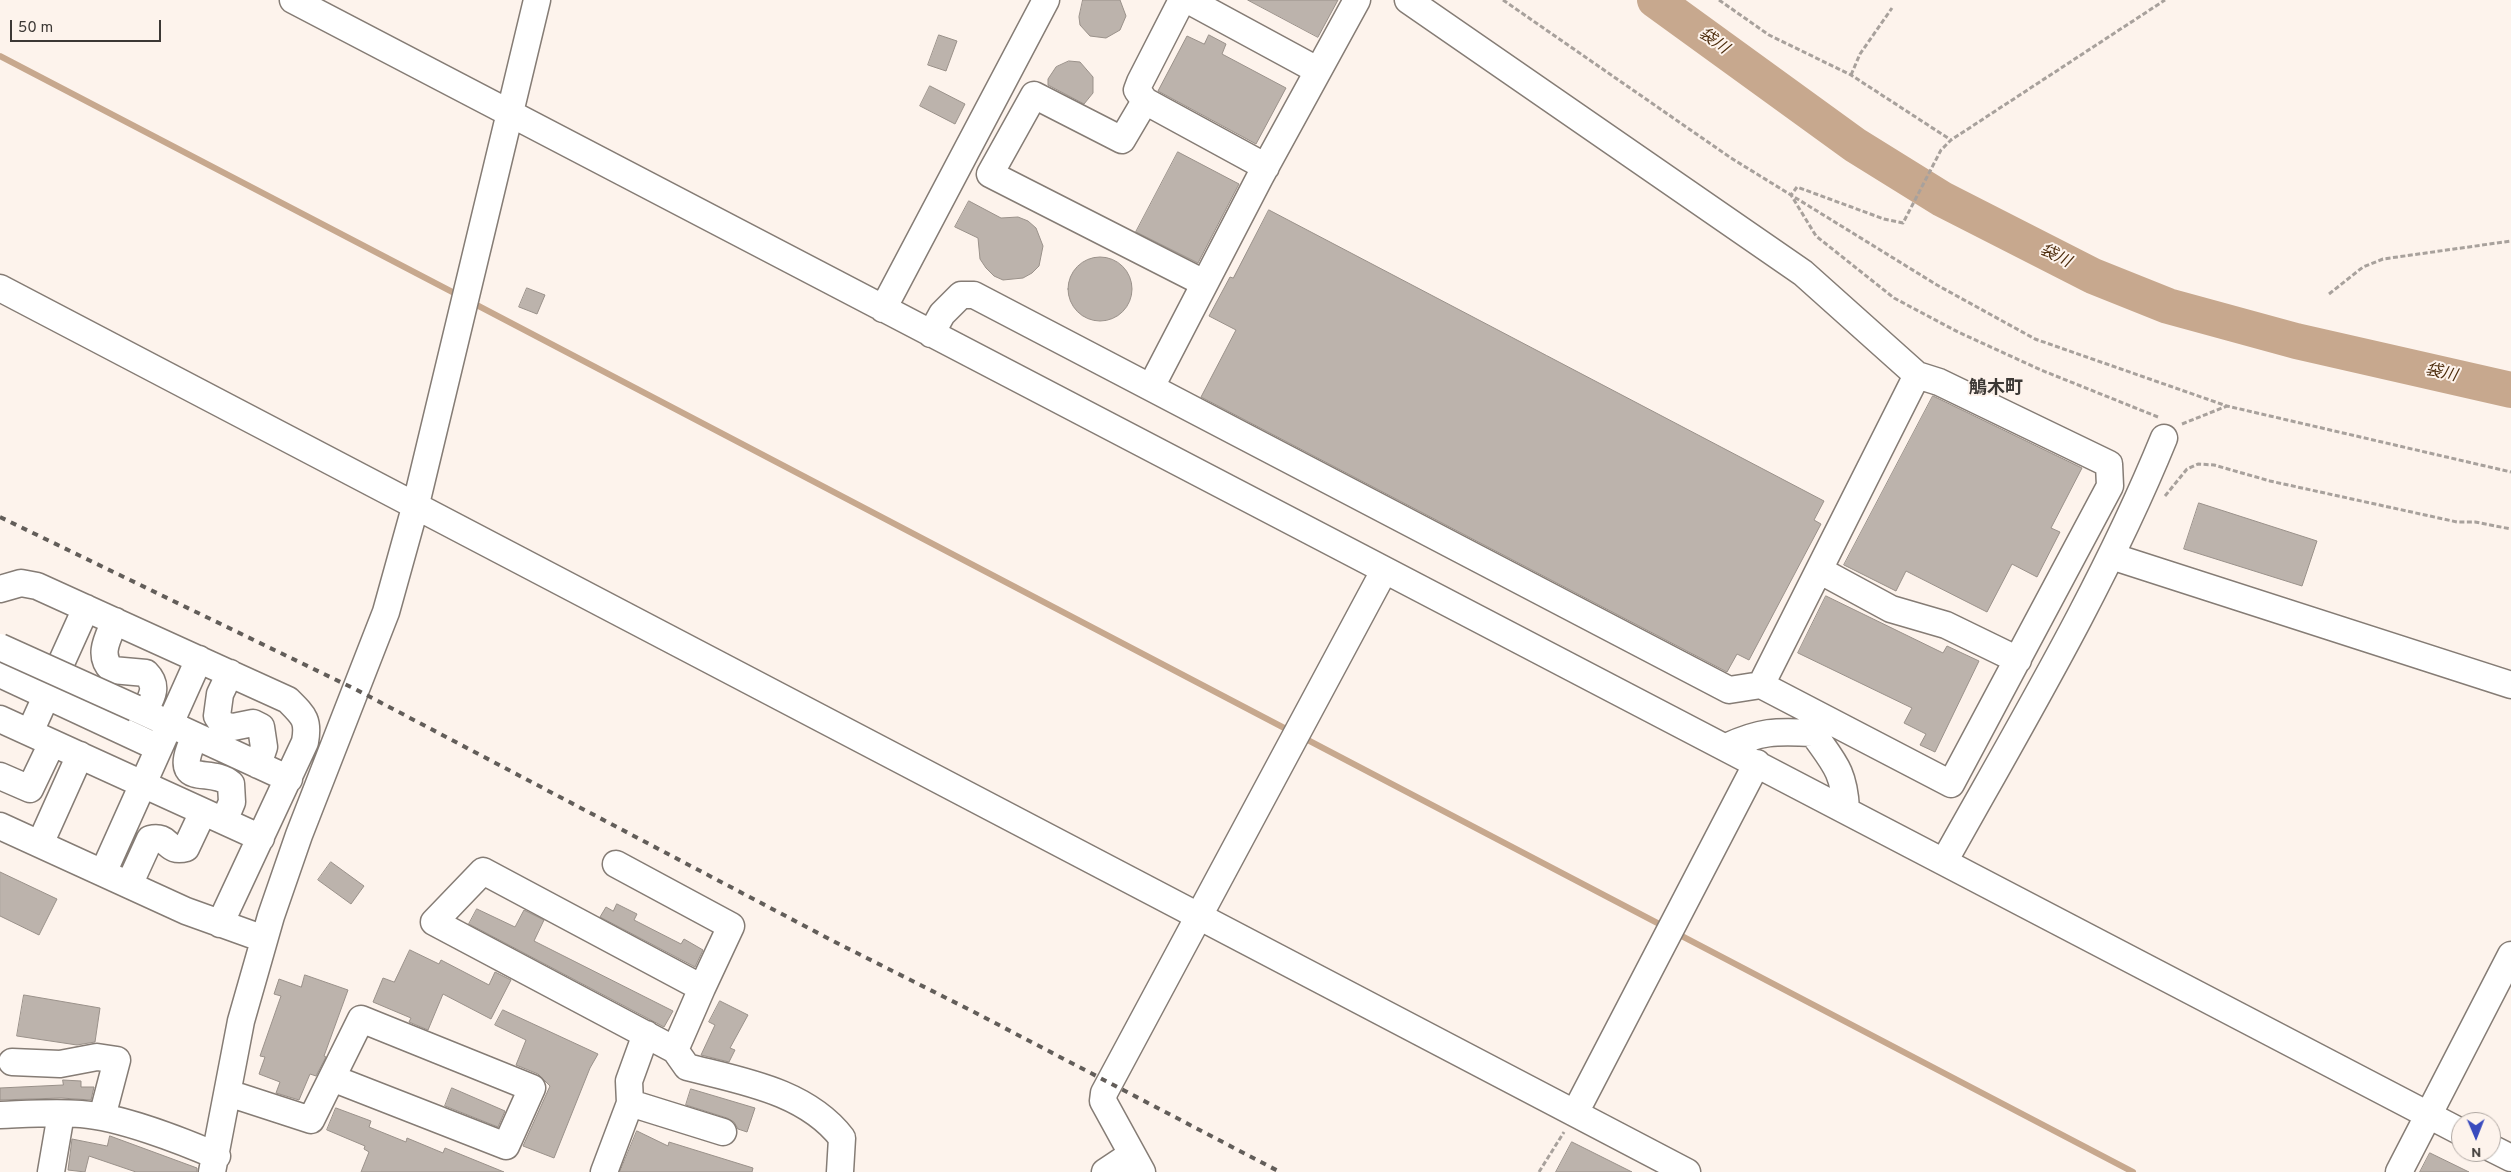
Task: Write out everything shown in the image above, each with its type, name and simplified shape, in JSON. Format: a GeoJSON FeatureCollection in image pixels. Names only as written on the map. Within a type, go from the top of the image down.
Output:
{"type":"FeatureCollection","features":[{"type":"Feature","properties":{"kind":"street"},"geometry":{"type":"LineString","coordinates":[[293,0],[1384,571],[1945,860],[2451,1127]]}},
{"type":"Feature","properties":{"kind":"street"},"geometry":{"type":"LineString","coordinates":[[0,1115],[61,1114],[102,1117],[182,1140],[214,1164],[241,1021],[264,939],[299,835],[386,612],[416,504],[508,113],[537,0]]}},
{"type":"Feature","properties":{"kind":"street"},"geometry":{"type":"LineString","coordinates":[[883,309],[1046,0]]}},
{"type":"Feature","properties":{"kind":"street"},"geometry":{"type":"LineString","coordinates":[[1182,0],[1140,82],[1138,90],[1145,102],[1266,167]]}},
{"type":"Feature","properties":{"kind":"street"},"geometry":{"type":"LineString","coordinates":[[1188,0],[1317,70]]}},
{"type":"Feature","properties":{"kind":"street"},"geometry":{"type":"LineString","coordinates":[[1151,387],[1317,70],[1357,0]]}},
{"type":"Feature","properties":{"kind":"street"},"geometry":{"type":"LineString","coordinates":[[931,334],[942,314],[961,295],[974,294],[1728,690],[1761,685],[1818,724],[1951,784],[2110,486],[2108,464],[1939,382],[1917,375],[1803,273],[1408,0]]}},
{"type":"Feature","properties":{"kind":"street"},"geometry":{"type":"LineString","coordinates":[[1145,102],[1122,140],[1034,95],[990,174],[1204,283]]}},
{"type":"Feature","properties":{"kind":"street"},"geometry":{"type":"LineString","coordinates":[[0,288],[416,504],[1198,917],[1687,1172]]}},
{"type":"Feature","properties":{"kind":"street"},"geometry":{"type":"LineString","coordinates":[[1761,685],[1917,375]]}},
{"type":"Feature","properties":{"kind":"street"},"geometry":{"type":"LineString","coordinates":[[1945,860],[2111,556],[2138,502],[2167,433]]}},
{"type":"Feature","properties":{"kind":"street"},"geometry":{"type":"LineString","coordinates":[[2111,556],[2511,685]]}},
{"type":"Feature","properties":{"kind":"street"},"geometry":{"type":"LineString","coordinates":[[1819,570],[1891,609],[1946,625],[2018,660]]}},
{"type":"Feature","properties":{"kind":"street"},"geometry":{"type":"LineString","coordinates":[[1105,1172],[1137,1163],[1103,1101],[1104,1093],[1384,571]]}},
{"type":"Feature","properties":{"kind":"street"},"geometry":{"type":"LineString","coordinates":[[0,589],[21,583],[37,586],[288,700],[304,719],[308,726],[306,742],[220,924]]}},
{"type":"Feature","properties":{"kind":"street"},"geometry":{"type":"LineString","coordinates":[[0,776],[30,789],[46,696],[86,608]]}},
{"type":"Feature","properties":{"kind":"street"},"geometry":{"type":"LineString","coordinates":[[115,621],[105,646],[104,657],[106,664],[112,670],[146,673],[152,680],[154,689],[140,710]]}},
{"type":"Feature","properties":{"kind":"street"},"geometry":{"type":"LineString","coordinates":[[0,647],[289,779]]}},
{"type":"Feature","properties":{"kind":"street"},"geometry":{"type":"LineString","coordinates":[[103,873],[199,660]]}},
{"type":"Feature","properties":{"kind":"street"},"geometry":{"type":"LineString","coordinates":[[230,673],[220,694],[217,716],[223,725],[233,727],[252,722],[261,727],[264,747],[258,764]]}},
{"type":"Feature","properties":{"kind":"street"},"geometry":{"type":"LineString","coordinates":[[0,674],[159,748]]}},
{"type":"Feature","properties":{"kind":"street"},"geometry":{"type":"LineString","coordinates":[[0,719],[261,838]]}},
{"type":"Feature","properties":{"kind":"street"},"geometry":{"type":"LineString","coordinates":[[1726,747],[1751,736],[1818,724]]}},
{"type":"Feature","properties":{"kind":"street"},"geometry":{"type":"LineString","coordinates":[[1818,724],[1844,783],[1846,809]]}},
{"type":"Feature","properties":{"kind":"street"},"geometry":{"type":"LineString","coordinates":[[129,885],[150,838],[158,837],[165,839],[172,848],[179,850],[186,848],[213,816],[232,802],[231,784],[219,776],[193,775],[190,771],[187,758],[195,736]]}},
{"type":"Feature","properties":{"kind":"street"},"geometry":{"type":"LineString","coordinates":[[0,758],[21,767],[39,737]]}},
{"type":"Feature","properties":{"kind":"street"},"geometry":{"type":"LineString","coordinates":[[40,844],[80,755]]}},
{"type":"Feature","properties":{"kind":"street"},"geometry":{"type":"LineString","coordinates":[[1575,1113],[1757,763]]}},
{"type":"Feature","properties":{"kind":"street"},"geometry":{"type":"LineString","coordinates":[[0,826],[220,924],[264,939]]}},
{"type":"Feature","properties":{"kind":"street"},"geometry":{"type":"LineString","coordinates":[[616,864],[730,926],[675,1050]]}},
{"type":"Feature","properties":{"kind":"street"},"geometry":{"type":"LineString","coordinates":[[702,988],[483,872],[434,922],[675,1050],[687,1067],[790,1096],[835,1128],[842,1138],[840,1172]]}},
{"type":"Feature","properties":{"kind":"street"},"geometry":{"type":"LineString","coordinates":[[2399,1172],[2511,955]]}},
{"type":"Feature","properties":{"kind":"street"},"geometry":{"type":"LineString","coordinates":[[228,1093],[311,1120],[361,1019],[532,1088],[506,1146],[332,1078]]}},
{"type":"Feature","properties":{"kind":"street"},"geometry":{"type":"LineString","coordinates":[[604,1172],[630,1103],[629,1080],[646,1034]]}},
{"type":"Feature","properties":{"kind":"street"},"geometry":{"type":"LineString","coordinates":[[12,1062],[60,1064],[98,1057],[117,1060],[102,1117]]}},
{"type":"Feature","properties":{"kind":"street"},"geometry":{"type":"LineString","coordinates":[[630,1103],[723,1132]]}},
{"type":"Feature","properties":{"kind":"street"},"geometry":{"type":"LineString","coordinates":[[51,1172],[61,1114]]}},
{"type":"Feature","properties":{"kind":"path"},"geometry":{"type":"LineString","coordinates":[[1503,0],[1708,142],[1791,195],[1937,286],[2035,339],[2227,406],[2511,472]]}},
{"type":"Feature","properties":{"kind":"path"},"geometry":{"type":"LineString","coordinates":[[1719,0],[1769,35],[1851,75],[1951,140]]}},
{"type":"Feature","properties":{"kind":"path"},"geometry":{"type":"LineString","coordinates":[[1791,195],[1797,187],[1884,219],[1903,223],[1907,219],[1941,150],[1951,140],[1972,124],[2055,74],[2165,0]]}},
{"type":"Feature","properties":{"kind":"path"},"geometry":{"type":"LineString","coordinates":[[1851,75],[1860,54],[1892,8]]}},
{"type":"Feature","properties":{"kind":"path"},"geometry":{"type":"LineString","coordinates":[[1791,195],[1816,236],[1894,298],[1958,332],[2041,370],[2149,412],[2158,417],[2167,433],[2227,406]]}},
{"type":"Feature","properties":{"kind":"path"},"geometry":{"type":"LineString","coordinates":[[2329,294],[2363,267],[2382,259],[2511,240]]}},
{"type":"Feature","properties":{"kind":"path"},"geometry":{"type":"LineString","coordinates":[[2187,469],[2198,464],[2214,465],[2270,482],[2457,522],[2475,522],[2511,529]]}},
{"type":"Feature","properties":{"kind":"path"},"geometry":{"type":"LineString","coordinates":[[1539,1172],[1575,1113]]}},
{"type":"Feature","properties":{"kind":"building"},"geometry":{"type":"Polygon","coordinates":[[[1083,0],[1120,0],[1126,16],[1120,30],[1106,38],[1090,36],[1080,25],[1079,17],[1083,0]]]}},
{"type":"Feature","properties":{"kind":"building"},"geometry":{"type":"Polygon","coordinates":[[[1248,0],[1338,0],[1318,37],[1248,0]]]}},
{"type":"Feature","properties":{"kind":"building"},"geometry":{"type":"Polygon","coordinates":[[[939,35],[957,41],[946,71],[928,65],[939,35]]]}},
{"type":"Feature","properties":{"kind":"building"},"geometry":{"type":"Polygon","coordinates":[[[1209,35],[1226,44],[1222,54],[1286,88],[1256,144],[1158,91],[1187,36],[1204,44],[1209,35]]]}},
{"type":"Feature","properties":{"kind":"building"},"geometry":{"type":"Polygon","coordinates":[[[1069,61],[1080,62],[1093,77],[1093,93],[1084,104],[1048,85],[1048,79],[1056,67],[1069,61]]]}},
{"type":"Feature","properties":{"kind":"building"},"geometry":{"type":"Polygon","coordinates":[[[930,86],[965,104],[955,124],[920,106],[930,86]]]}},
{"type":"Feature","properties":{"kind":"building"},"geometry":{"type":"Polygon","coordinates":[[[1178,152],[1239,184],[1198,263],[1136,232],[1178,152]]]}},
{"type":"Feature","properties":{"kind":"building"},"geometry":{"type":"Polygon","coordinates":[[[969,201],[1001,218],[1018,217],[1028,221],[1036,228],[1043,246],[1039,266],[1032,273],[1023,278],[1003,280],[994,276],[986,268],[980,259],[978,238],[955,227],[969,201]]]}},
{"type":"Feature","properties":{"kind":"building"},"geometry":{"type":"Polygon","coordinates":[[[1269,210],[1824,501],[1814,520],[1821,524],[1749,660],[1737,654],[1727,672],[1201,397],[1236,330],[1209,316],[1230,277],[1233,278],[1269,210]]]}},
{"type":"Feature","properties":{"kind":"building"},"geometry":{"type":"Polygon","coordinates":[[[1100,257],[1112,259],[1123,266],[1130,277],[1132,289],[1130,301],[1123,312],[1112,319],[1100,321],[1088,319],[1077,312],[1070,301],[1068,289],[1070,277],[1077,266],[1088,259],[1100,257]]]}},
{"type":"Feature","properties":{"kind":"building"},"geometry":{"type":"Polygon","coordinates":[[[527,288],[545,295],[537,314],[519,307],[527,288]]]}},
{"type":"Feature","properties":{"kind":"building"},"geometry":{"type":"Polygon","coordinates":[[[1933,396],[2082,468],[2051,528],[2060,532],[2037,577],[2012,564],[1987,612],[1906,571],[1896,591],[1844,565],[1933,396]]]}},
{"type":"Feature","properties":{"kind":"building"},"geometry":{"type":"Polygon","coordinates":[[[2199,503],[2317,541],[2302,586],[2184,549],[2199,503]]]}},
{"type":"Feature","properties":{"kind":"building"},"geometry":{"type":"Polygon","coordinates":[[[1826,596],[1943,653],[1947,646],[1979,661],[1935,752],[1920,745],[1926,734],[1904,723],[1912,708],[1798,653],[1826,596]]]}},
{"type":"Feature","properties":{"kind":"building"},"geometry":{"type":"Polygon","coordinates":[[[331,862],[364,886],[351,904],[318,880],[331,862]]]}},
{"type":"Feature","properties":{"kind":"building"},"geometry":{"type":"Polygon","coordinates":[[[0,872],[57,899],[39,935],[0,916],[0,872]]]}},
{"type":"Feature","properties":{"kind":"building"},"geometry":{"type":"Polygon","coordinates":[[[617,904],[637,914],[634,920],[681,944],[684,939],[703,950],[695,967],[600,917],[606,907],[613,911],[617,904]]]}},
{"type":"Feature","properties":{"kind":"building"},"geometry":{"type":"Polygon","coordinates":[[[477,909],[515,927],[524,910],[544,920],[534,941],[673,1011],[664,1027],[469,924],[477,909]]]}},
{"type":"Feature","properties":{"kind":"building"},"geometry":{"type":"Polygon","coordinates":[[[410,950],[439,964],[441,960],[489,985],[495,972],[511,980],[491,1019],[443,994],[428,1030],[409,1022],[411,1018],[373,1002],[383,978],[394,982],[410,950]]]}},
{"type":"Feature","properties":{"kind":"building"},"geometry":{"type":"Polygon","coordinates":[[[305,975],[348,990],[324,1056],[326,1057],[316,1076],[310,1074],[299,1100],[276,1093],[280,1082],[259,1074],[265,1057],[260,1056],[281,996],[274,994],[279,979],[301,987],[305,975]]]}},
{"type":"Feature","properties":{"kind":"building"},"geometry":{"type":"Polygon","coordinates":[[[24,995],[100,1008],[95,1042],[77,1045],[17,1036],[24,995]]]}},
{"type":"Feature","properties":{"kind":"building"},"geometry":{"type":"Polygon","coordinates":[[[720,1001],[748,1015],[730,1048],[735,1050],[729,1062],[701,1055],[715,1025],[709,1022],[720,1001]]]}},
{"type":"Feature","properties":{"kind":"building"},"geometry":{"type":"Polygon","coordinates":[[[503,1010],[598,1054],[590,1068],[554,1158],[523,1146],[550,1086],[538,1074],[516,1065],[526,1040],[495,1025],[503,1010]]]}},
{"type":"Feature","properties":{"kind":"building"},"geometry":{"type":"Polygon","coordinates":[[[63,1080],[81,1081],[81,1087],[94,1087],[91,1100],[61,1098],[0,1100],[0,1088],[63,1085],[63,1080]]]}},
{"type":"Feature","properties":{"kind":"building"},"geometry":{"type":"Polygon","coordinates":[[[452,1088],[505,1111],[498,1127],[445,1106],[452,1088]]]}},
{"type":"Feature","properties":{"kind":"building"},"geometry":{"type":"Polygon","coordinates":[[[691,1089],[755,1108],[747,1132],[738,1129],[734,1122],[727,1118],[686,1105],[691,1089]]]}},
{"type":"Feature","properties":{"kind":"building"},"geometry":{"type":"Polygon","coordinates":[[[336,1108],[371,1121],[369,1127],[406,1142],[407,1138],[443,1153],[445,1148],[504,1172],[361,1172],[369,1152],[364,1149],[365,1146],[327,1130],[336,1108]]]}},
{"type":"Feature","properties":{"kind":"building"},"geometry":{"type":"Polygon","coordinates":[[[637,1131],[668,1146],[669,1142],[753,1168],[752,1172],[620,1172],[637,1131]]]}},
{"type":"Feature","properties":{"kind":"building"},"geometry":{"type":"Polygon","coordinates":[[[110,1136],[197,1168],[197,1172],[136,1172],[89,1156],[85,1172],[68,1170],[72,1139],[107,1146],[110,1136]]]}},
{"type":"Feature","properties":{"kind":"building"},"geometry":{"type":"Polygon","coordinates":[[[1572,1142],[1632,1172],[1556,1172],[1572,1142]]]}},
{"type":"Feature","properties":{"kind":"building"},"geometry":{"type":"Polygon","coordinates":[[[2430,1153],[2469,1172],[2420,1172],[2430,1153]]]}},
{"type":"Feature","properties":{"kind":"waterway","name":"袋川"},"geometry":{"type":"LineString","coordinates":[[1655,0],[1855,145],[1942,199],[2093,276],[2168,306],[2296,341],[2511,390]]}},
{"type":"Feature","properties":{"kind":"waterway"},"geometry":{"type":"LineString","coordinates":[[0,56],[460,296]]}},
{"type":"Feature","properties":{"kind":"waterway"},"geometry":{"type":"LineString","coordinates":[[471,302],[1290,731]]}},
{"type":"Feature","properties":{"kind":"waterway"},"geometry":{"type":"LineString","coordinates":[[1302,737],[1665,927]]}},
{"type":"Feature","properties":{"kind":"waterway"},"geometry":{"type":"LineString","coordinates":[[1676,933],[2133,1172]]}},
{"type":"Feature","properties":{"kind":"railway"},"geometry":{"type":"LineString","coordinates":[[0,517],[357,690],[835,942],[974,1012],[1280,1172]]}},
{"type":"Feature","properties":{"kind":"district","name":"鵤木町"},"geometry":{"type":"Point","coordinates":[1996,389]}}]}
